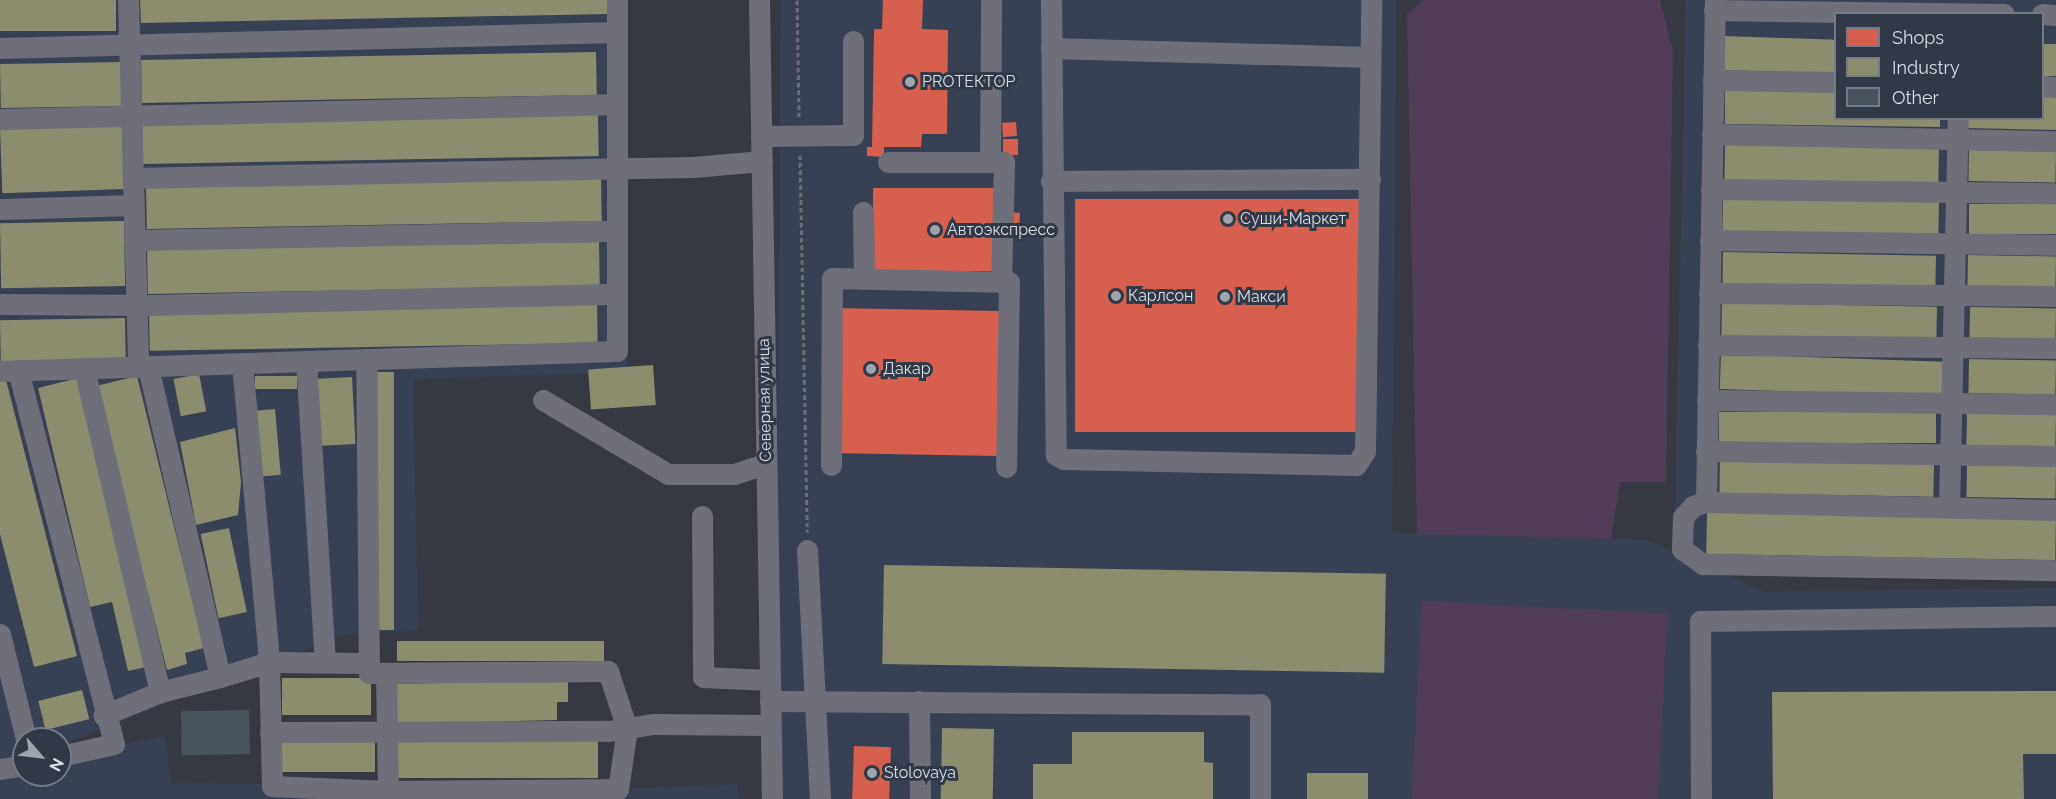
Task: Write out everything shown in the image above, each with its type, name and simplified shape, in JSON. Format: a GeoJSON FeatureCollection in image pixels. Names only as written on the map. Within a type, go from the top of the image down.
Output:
{"type":"FeatureCollection","features":[{"type":"Feature","properties":{"kind":"street"},"geometry":{"type":"LineString","coordinates":[[128,0],[136,304],[143,367],[220,677]]}},
{"type":"Feature","properties":{"kind":"street"},"geometry":{"type":"LineString","coordinates":[[72,753],[114,744],[9,370],[617,351],[617,0]]}},
{"type":"Feature","properties":{"kind":"street","name":"Северная улица"},"geometry":{"type":"LineString","coordinates":[[759,0],[772,799]]}},
{"type":"Feature","properties":{"kind":"street"},"geometry":{"type":"LineString","coordinates":[[990,162],[991,0]]}},
{"type":"Feature","properties":{"kind":"street"},"geometry":{"type":"LineString","coordinates":[[1051,0],[1051,181],[1056,455],[1064,459],[1356,465],[1365,452],[1371,0]]}},
{"type":"Feature","properties":{"kind":"street"},"geometry":{"type":"LineString","coordinates":[[1706,502],[1714,5],[1929,12]]}},
{"type":"Feature","properties":{"kind":"street"},"geometry":{"type":"LineString","coordinates":[[0,48],[617,32]]}},
{"type":"Feature","properties":{"kind":"street"},"geometry":{"type":"LineString","coordinates":[[761,136],[853,135],[853,41]]}},
{"type":"Feature","properties":{"kind":"street"},"geometry":{"type":"LineString","coordinates":[[1051,48],[1370,57]]}},
{"type":"Feature","properties":{"kind":"street"},"geometry":{"type":"LineString","coordinates":[[1713,80],[1834,82]]}},
{"type":"Feature","properties":{"kind":"street"},"geometry":{"type":"LineString","coordinates":[[0,119],[617,104]]}},
{"type":"Feature","properties":{"kind":"street"},"geometry":{"type":"LineString","coordinates":[[1712,134],[1957,129],[2056,141]]}},
{"type":"Feature","properties":{"kind":"street"},"geometry":{"type":"LineString","coordinates":[[1949,507],[1957,129]]}},
{"type":"Feature","properties":{"kind":"street"},"geometry":{"type":"LineString","coordinates":[[133,178],[693,167],[762,161]]}},
{"type":"Feature","properties":{"kind":"street"},"geometry":{"type":"LineString","coordinates":[[888,162],[1004,162],[1001,281]]}},
{"type":"Feature","properties":{"kind":"street"},"geometry":{"type":"LineString","coordinates":[[1051,181],[1370,179]]}},
{"type":"Feature","properties":{"kind":"street"},"geometry":{"type":"LineString","coordinates":[[1711,189],[2056,193]]}},
{"type":"Feature","properties":{"kind":"street"},"geometry":{"type":"LineString","coordinates":[[0,209],[134,205]]}},
{"type":"Feature","properties":{"kind":"street"},"geometry":{"type":"LineString","coordinates":[[863,212],[864,279]]}},
{"type":"Feature","properties":{"kind":"street"},"geometry":{"type":"LineString","coordinates":[[134,240],[617,231]]}},
{"type":"Feature","properties":{"kind":"street"},"geometry":{"type":"LineString","coordinates":[[1710,240],[2056,245]]}},
{"type":"Feature","properties":{"kind":"street"},"geometry":{"type":"LineString","coordinates":[[831,465],[832,278],[1010,282],[1006,467]]}},
{"type":"Feature","properties":{"kind":"street"},"geometry":{"type":"LineString","coordinates":[[1709,293],[2056,296]]}},
{"type":"Feature","properties":{"kind":"street"},"geometry":{"type":"LineString","coordinates":[[0,304],[136,304],[617,294]]}},
{"type":"Feature","properties":{"kind":"street"},"geometry":{"type":"LineString","coordinates":[[1708,345],[1953,349],[2056,348]]}},
{"type":"Feature","properties":{"kind":"street"},"geometry":{"type":"LineString","coordinates":[[366,359],[377,668],[387,733],[388,791]]}},
{"type":"Feature","properties":{"kind":"street"},"geometry":{"type":"LineString","coordinates":[[306,362],[325,661]]}},
{"type":"Feature","properties":{"kind":"street"},"geometry":{"type":"LineString","coordinates":[[104,715],[160,692],[269,662],[325,661],[377,668],[608,671],[627,729],[618,789],[388,791],[272,786],[269,662],[242,363]]}},
{"type":"Feature","properties":{"kind":"street"},"geometry":{"type":"LineString","coordinates":[[84,368],[160,692]]}},
{"type":"Feature","properties":{"kind":"street"},"geometry":{"type":"LineString","coordinates":[[543,400],[668,474],[734,474],[765,464]]}},
{"type":"Feature","properties":{"kind":"street"},"geometry":{"type":"LineString","coordinates":[[1707,400],[2056,404]]}},
{"type":"Feature","properties":{"kind":"street"},"geometry":{"type":"LineString","coordinates":[[1706,451],[2056,456]]}},
{"type":"Feature","properties":{"kind":"street"},"geometry":{"type":"LineString","coordinates":[[2056,510],[1706,502],[1693,506],[1683,517],[1682,549],[1703,564],[2056,570]]}},
{"type":"Feature","properties":{"kind":"street"},"geometry":{"type":"LineString","coordinates":[[702,516],[703,677],[817,700],[1260,704],[1260,799]]}},
{"type":"Feature","properties":{"kind":"street"},"geometry":{"type":"LineString","coordinates":[[807,550],[817,700],[820,799]]}},
{"type":"Feature","properties":{"kind":"street"},"geometry":{"type":"LineString","coordinates":[[1701,799],[1700,621],[2056,616]]}},
{"type":"Feature","properties":{"kind":"street"},"geometry":{"type":"LineString","coordinates":[[0,634],[23,727]]}},
{"type":"Feature","properties":{"kind":"street"},"geometry":{"type":"LineString","coordinates":[[919,700],[920,799]]}},
{"type":"Feature","properties":{"kind":"street"},"geometry":{"type":"LineString","coordinates":[[270,732],[387,733],[627,729],[653,724],[770,725]]}},
{"type":"Feature","properties":{"kind":"path"},"geometry":{"type":"LineString","coordinates":[[797,0],[807,550]]}},
{"type":"Feature","properties":{"kind":"shaded area"},"geometry":{"type":"Polygon","coordinates":[[[0,0],[627,0],[627,372],[413,379],[418,630],[346,634],[72,740],[72,727],[12,727],[12,787],[72,787],[72,754],[165,736],[171,783],[618,789],[737,784],[738,799],[0,799],[0,0]]]}},
{"type":"Feature","properties":{"kind":"shaded area"},"geometry":{"type":"Polygon","coordinates":[[[781,0],[1396,0],[1392,533],[1647,540],[1674,552],[1686,0],[2056,0],[2056,581],[1726,575],[1764,592],[2056,588],[2056,799],[783,799],[777,530],[781,0]]]}},
{"type":"Feature","properties":{"kind":"shaded area"},"geometry":{"type":"Polygon","coordinates":[[[1423,0],[1660,0],[1673,51],[1666,482],[1620,482],[1611,539],[1417,534],[1407,15],[1423,0]]]}},
{"type":"Feature","properties":{"kind":"shaded area"},"geometry":{"type":"Polygon","coordinates":[[[1422,601],[1668,614],[1658,799],[1412,799],[1422,601]]]}},
{"type":"Feature","properties":{"kind":"building: Shops","name":"PROТЕКТОР"},"geometry":{"type":"Polygon","coordinates":[[[883,0],[923,0],[922,29],[948,30],[947,134],[922,134],[921,147],[884,147],[884,157],[867,156],[867,147],[872,147],[874,29],[882,29],[883,0]]]}},
{"type":"Feature","properties":{"kind":"building: Shops"},"geometry":{"type":"Polygon","coordinates":[[[1016,122],[1017,136],[1003,137],[1002,123],[1016,122]]]}},
{"type":"Feature","properties":{"kind":"building: Shops"},"geometry":{"type":"Polygon","coordinates":[[[1003,139],[1018,139],[1018,155],[1003,155],[1003,139]]]}},
{"type":"Feature","properties":{"kind":"building: Shops","name":"Автоэкспресс"},"geometry":{"type":"Polygon","coordinates":[[[873,188],[999,188],[999,271],[873,271],[873,188]]]}},
{"type":"Feature","properties":{"kind":"building: Shops"},"geometry":{"type":"Polygon","coordinates":[[[1075,199],[1362,199],[1362,432],[1075,432],[1075,199]]]}},
{"type":"Feature","properties":{"kind":"building: Shops"},"geometry":{"type":"Polygon","coordinates":[[[1011,212],[1020,213],[1019,232],[1011,232],[1011,212]]]}},
{"type":"Feature","properties":{"kind":"building: Shops"},"geometry":{"type":"Polygon","coordinates":[[[831,308],[1000,311],[997,456],[828,453],[831,308]]]}},
{"type":"Feature","properties":{"kind":"building: Shops","name":"Stolovaya"},"geometry":{"type":"Polygon","coordinates":[[[854,746],[891,747],[889,799],[852,799],[854,746]]]}},
{"type":"Feature","properties":{"kind":"building: Industry"},"geometry":{"type":"Polygon","coordinates":[[[0,0],[116,0],[116,31],[0,31],[0,0]]]}},
{"type":"Feature","properties":{"kind":"building: Industry"},"geometry":{"type":"Polygon","coordinates":[[[140,0],[607,0],[607,14],[141,23],[140,0]]]}},
{"type":"Feature","properties":{"kind":"building: Industry"},"geometry":{"type":"Polygon","coordinates":[[[1725,36],[1834,40],[1834,74],[1724,70],[1725,36]]]}},
{"type":"Feature","properties":{"kind":"building: Industry"},"geometry":{"type":"Polygon","coordinates":[[[2044,44],[2056,44],[2056,76],[2044,76],[2044,44]]]}},
{"type":"Feature","properties":{"kind":"building: Industry"},"geometry":{"type":"Polygon","coordinates":[[[596,52],[597,95],[142,103],[141,60],[596,52]]]}},
{"type":"Feature","properties":{"kind":"building: Industry"},"geometry":{"type":"Polygon","coordinates":[[[121,62],[122,106],[1,108],[0,64],[121,62]]]}},
{"type":"Feature","properties":{"kind":"building: Industry"},"geometry":{"type":"Polygon","coordinates":[[[1725,89],[1834,91],[1834,120],[1940,120],[1940,127],[1725,124],[1725,89]]]}},
{"type":"Feature","properties":{"kind":"building: Industry"},"geometry":{"type":"Polygon","coordinates":[[[2044,97],[2056,97],[2056,130],[1966,128],[1967,120],[2044,120],[2044,97]]]}},
{"type":"Feature","properties":{"kind":"building: Industry"},"geometry":{"type":"Polygon","coordinates":[[[598,114],[599,156],[143,164],[142,122],[598,114]]]}},
{"type":"Feature","properties":{"kind":"building: Industry"},"geometry":{"type":"Polygon","coordinates":[[[122,125],[124,189],[2,193],[0,129],[122,125]]]}},
{"type":"Feature","properties":{"kind":"building: Industry"},"geometry":{"type":"Polygon","coordinates":[[[1725,145],[1939,149],[1938,184],[1724,180],[1725,145]]]}},
{"type":"Feature","properties":{"kind":"building: Industry"},"geometry":{"type":"Polygon","coordinates":[[[1969,150],[2056,152],[2055,183],[1968,181],[1969,150]]]}},
{"type":"Feature","properties":{"kind":"building: Industry"},"geometry":{"type":"Polygon","coordinates":[[[601,178],[602,221],[147,229],[146,186],[601,178]]]}},
{"type":"Feature","properties":{"kind":"building: Industry"},"geometry":{"type":"Polygon","coordinates":[[[1723,198],[1939,202],[1938,235],[1722,231],[1723,198]]]}},
{"type":"Feature","properties":{"kind":"building: Industry"},"geometry":{"type":"Polygon","coordinates":[[[1969,204],[2056,204],[2056,234],[1969,234],[1969,204]]]}},
{"type":"Feature","properties":{"kind":"building: Industry"},"geometry":{"type":"Polygon","coordinates":[[[124,221],[125,286],[1,288],[0,223],[124,221]]]}},
{"type":"Feature","properties":{"kind":"building: Industry"},"geometry":{"type":"Polygon","coordinates":[[[599,242],[600,286],[148,294],[147,250],[599,242]]]}},
{"type":"Feature","properties":{"kind":"building: Industry"},"geometry":{"type":"Polygon","coordinates":[[[1723,252],[1936,256],[1935,288],[1722,284],[1723,252]]]}},
{"type":"Feature","properties":{"kind":"building: Industry"},"geometry":{"type":"Polygon","coordinates":[[[1968,255],[2056,257],[2055,289],[1967,287],[1968,255]]]}},
{"type":"Feature","properties":{"kind":"building: Industry"},"geometry":{"type":"Polygon","coordinates":[[[597,303],[598,343],[150,351],[149,311],[597,303]]]}},
{"type":"Feature","properties":{"kind":"building: Industry"},"geometry":{"type":"Polygon","coordinates":[[[1722,303],[1937,307],[1936,341],[1721,337],[1722,303]]]}},
{"type":"Feature","properties":{"kind":"building: Industry"},"geometry":{"type":"Polygon","coordinates":[[[1970,307],[2056,309],[2055,341],[1969,340],[1970,307]]]}},
{"type":"Feature","properties":{"kind":"building: Industry"},"geometry":{"type":"Polygon","coordinates":[[[125,318],[126,359],[1,361],[0,320],[125,318]]]}},
{"type":"Feature","properties":{"kind":"building: Industry"},"geometry":{"type":"Polygon","coordinates":[[[1721,354],[1944,362],[1943,397],[1720,389],[1721,354]]]}},
{"type":"Feature","properties":{"kind":"building: Industry"},"geometry":{"type":"Polygon","coordinates":[[[1969,359],[2056,361],[2055,395],[1968,393],[1969,359]]]}},
{"type":"Feature","properties":{"kind":"building: Industry"},"geometry":{"type":"Polygon","coordinates":[[[653,365],[656,405],[591,409],[588,370],[653,365]]]}},
{"type":"Feature","properties":{"kind":"building: Industry"},"geometry":{"type":"Polygon","coordinates":[[[375,372],[394,372],[394,630],[375,630],[375,372]]]}},
{"type":"Feature","properties":{"kind":"building: Industry"},"geometry":{"type":"Polygon","coordinates":[[[199,374],[206,411],[181,416],[173,379],[199,374]]]}},
{"type":"Feature","properties":{"kind":"building: Industry"},"geometry":{"type":"Polygon","coordinates":[[[5,376],[77,656],[34,667],[0,534],[0,377],[5,376]]]}},
{"type":"Feature","properties":{"kind":"building: Industry"},"geometry":{"type":"Polygon","coordinates":[[[137,376],[204,648],[185,653],[187,664],[167,670],[96,386],[137,376]]]}},
{"type":"Feature","properties":{"kind":"building: Industry"},"geometry":{"type":"Polygon","coordinates":[[[255,376],[297,376],[297,389],[255,389],[255,376]]]}},
{"type":"Feature","properties":{"kind":"building: Industry"},"geometry":{"type":"Polygon","coordinates":[[[352,377],[356,444],[317,446],[313,379],[352,377]]]}},
{"type":"Feature","properties":{"kind":"building: Industry"},"geometry":{"type":"Polygon","coordinates":[[[78,378],[146,667],[128,671],[112,602],[90,607],[38,388],[78,378]]]}},
{"type":"Feature","properties":{"kind":"building: Industry"},"geometry":{"type":"Polygon","coordinates":[[[275,409],[281,475],[261,476],[255,411],[275,409]]]}},
{"type":"Feature","properties":{"kind":"building: Industry"},"geometry":{"type":"Polygon","coordinates":[[[1719,412],[1936,412],[1936,443],[1719,443],[1719,412]]]}},
{"type":"Feature","properties":{"kind":"building: Industry"},"geometry":{"type":"Polygon","coordinates":[[[1967,412],[2056,414],[2055,447],[1966,445],[1967,412]]]}},
{"type":"Feature","properties":{"kind":"building: Industry"},"geometry":{"type":"Polygon","coordinates":[[[235,428],[241,482],[238,515],[196,525],[180,442],[235,428]]]}},
{"type":"Feature","properties":{"kind":"building: Industry"},"geometry":{"type":"Polygon","coordinates":[[[1720,460],[1934,464],[1933,497],[1719,493],[1720,460]]]}},
{"type":"Feature","properties":{"kind":"building: Industry"},"geometry":{"type":"Polygon","coordinates":[[[1967,465],[2056,467],[2055,499],[1966,497],[1967,465]]]}},
{"type":"Feature","properties":{"kind":"building: Industry"},"geometry":{"type":"Polygon","coordinates":[[[1707,512],[2056,518],[2055,560],[1706,554],[1707,512]]]}},
{"type":"Feature","properties":{"kind":"building: Industry"},"geometry":{"type":"Polygon","coordinates":[[[229,528],[247,612],[219,618],[201,534],[229,528]]]}},
{"type":"Feature","properties":{"kind":"building: Industry"},"geometry":{"type":"Polygon","coordinates":[[[884,565],[1386,574],[1384,673],[882,664],[884,565]]]}},
{"type":"Feature","properties":{"kind":"building: Industry"},"geometry":{"type":"Polygon","coordinates":[[[397,641],[604,641],[604,661],[397,661],[397,641]]]}},
{"type":"Feature","properties":{"kind":"building: Industry"},"geometry":{"type":"Polygon","coordinates":[[[282,678],[371,678],[371,715],[282,715],[282,678]]]}},
{"type":"Feature","properties":{"kind":"building: Industry"},"geometry":{"type":"Polygon","coordinates":[[[568,680],[568,702],[557,702],[557,720],[394,724],[394,684],[568,680]]]}},
{"type":"Feature","properties":{"kind":"building: Industry"},"geometry":{"type":"Polygon","coordinates":[[[82,690],[89,719],[58,727],[45,727],[38,701],[82,690]]]}},
{"type":"Feature","properties":{"kind":"building: Industry"},"geometry":{"type":"Polygon","coordinates":[[[2056,691],[2056,754],[2023,754],[2024,799],[1773,799],[1772,692],[2056,691]]]}},
{"type":"Feature","properties":{"kind":"building: Industry"},"geometry":{"type":"Polygon","coordinates":[[[942,728],[994,729],[993,799],[941,799],[942,728]]]}},
{"type":"Feature","properties":{"kind":"building: Industry"},"geometry":{"type":"Polygon","coordinates":[[[1072,732],[1204,732],[1204,762],[1213,763],[1213,799],[1033,799],[1033,764],[1072,764],[1072,732]]]}},
{"type":"Feature","properties":{"kind":"building: Industry"},"geometry":{"type":"Polygon","coordinates":[[[398,738],[598,738],[598,778],[398,778],[398,738]]]}},
{"type":"Feature","properties":{"kind":"building: Industry"},"geometry":{"type":"Polygon","coordinates":[[[282,739],[375,739],[375,772],[282,772],[282,739]]]}},
{"type":"Feature","properties":{"kind":"building: Industry"},"geometry":{"type":"Polygon","coordinates":[[[1307,773],[1368,773],[1368,799],[1307,799],[1307,773]]]}},
{"type":"Feature","properties":{"kind":"building: Other"},"geometry":{"type":"Polygon","coordinates":[[[249,710],[250,754],[182,755],[181,711],[249,710]]]}},
{"type":"Feature","properties":{"kind":"place","name":"PROТЕКТОР"},"geometry":{"type":"Point","coordinates":[910,82]}},
{"type":"Feature","properties":{"kind":"place","name":"Суши-Маркет"},"geometry":{"type":"Point","coordinates":[1228,219]}},
{"type":"Feature","properties":{"kind":"place","name":"Автоэкспресс"},"geometry":{"type":"Point","coordinates":[935,230]}},
{"type":"Feature","properties":{"kind":"place","name":"Карлсон"},"geometry":{"type":"Point","coordinates":[1116,296]}},
{"type":"Feature","properties":{"kind":"place","name":"Макси"},"geometry":{"type":"Point","coordinates":[1225,297]}},
{"type":"Feature","properties":{"kind":"place","name":"Дакар"},"geometry":{"type":"Point","coordinates":[871,369]}},
{"type":"Feature","properties":{"kind":"place","name":"Stolovaya"},"geometry":{"type":"Point","coordinates":[872,773]}}]}
